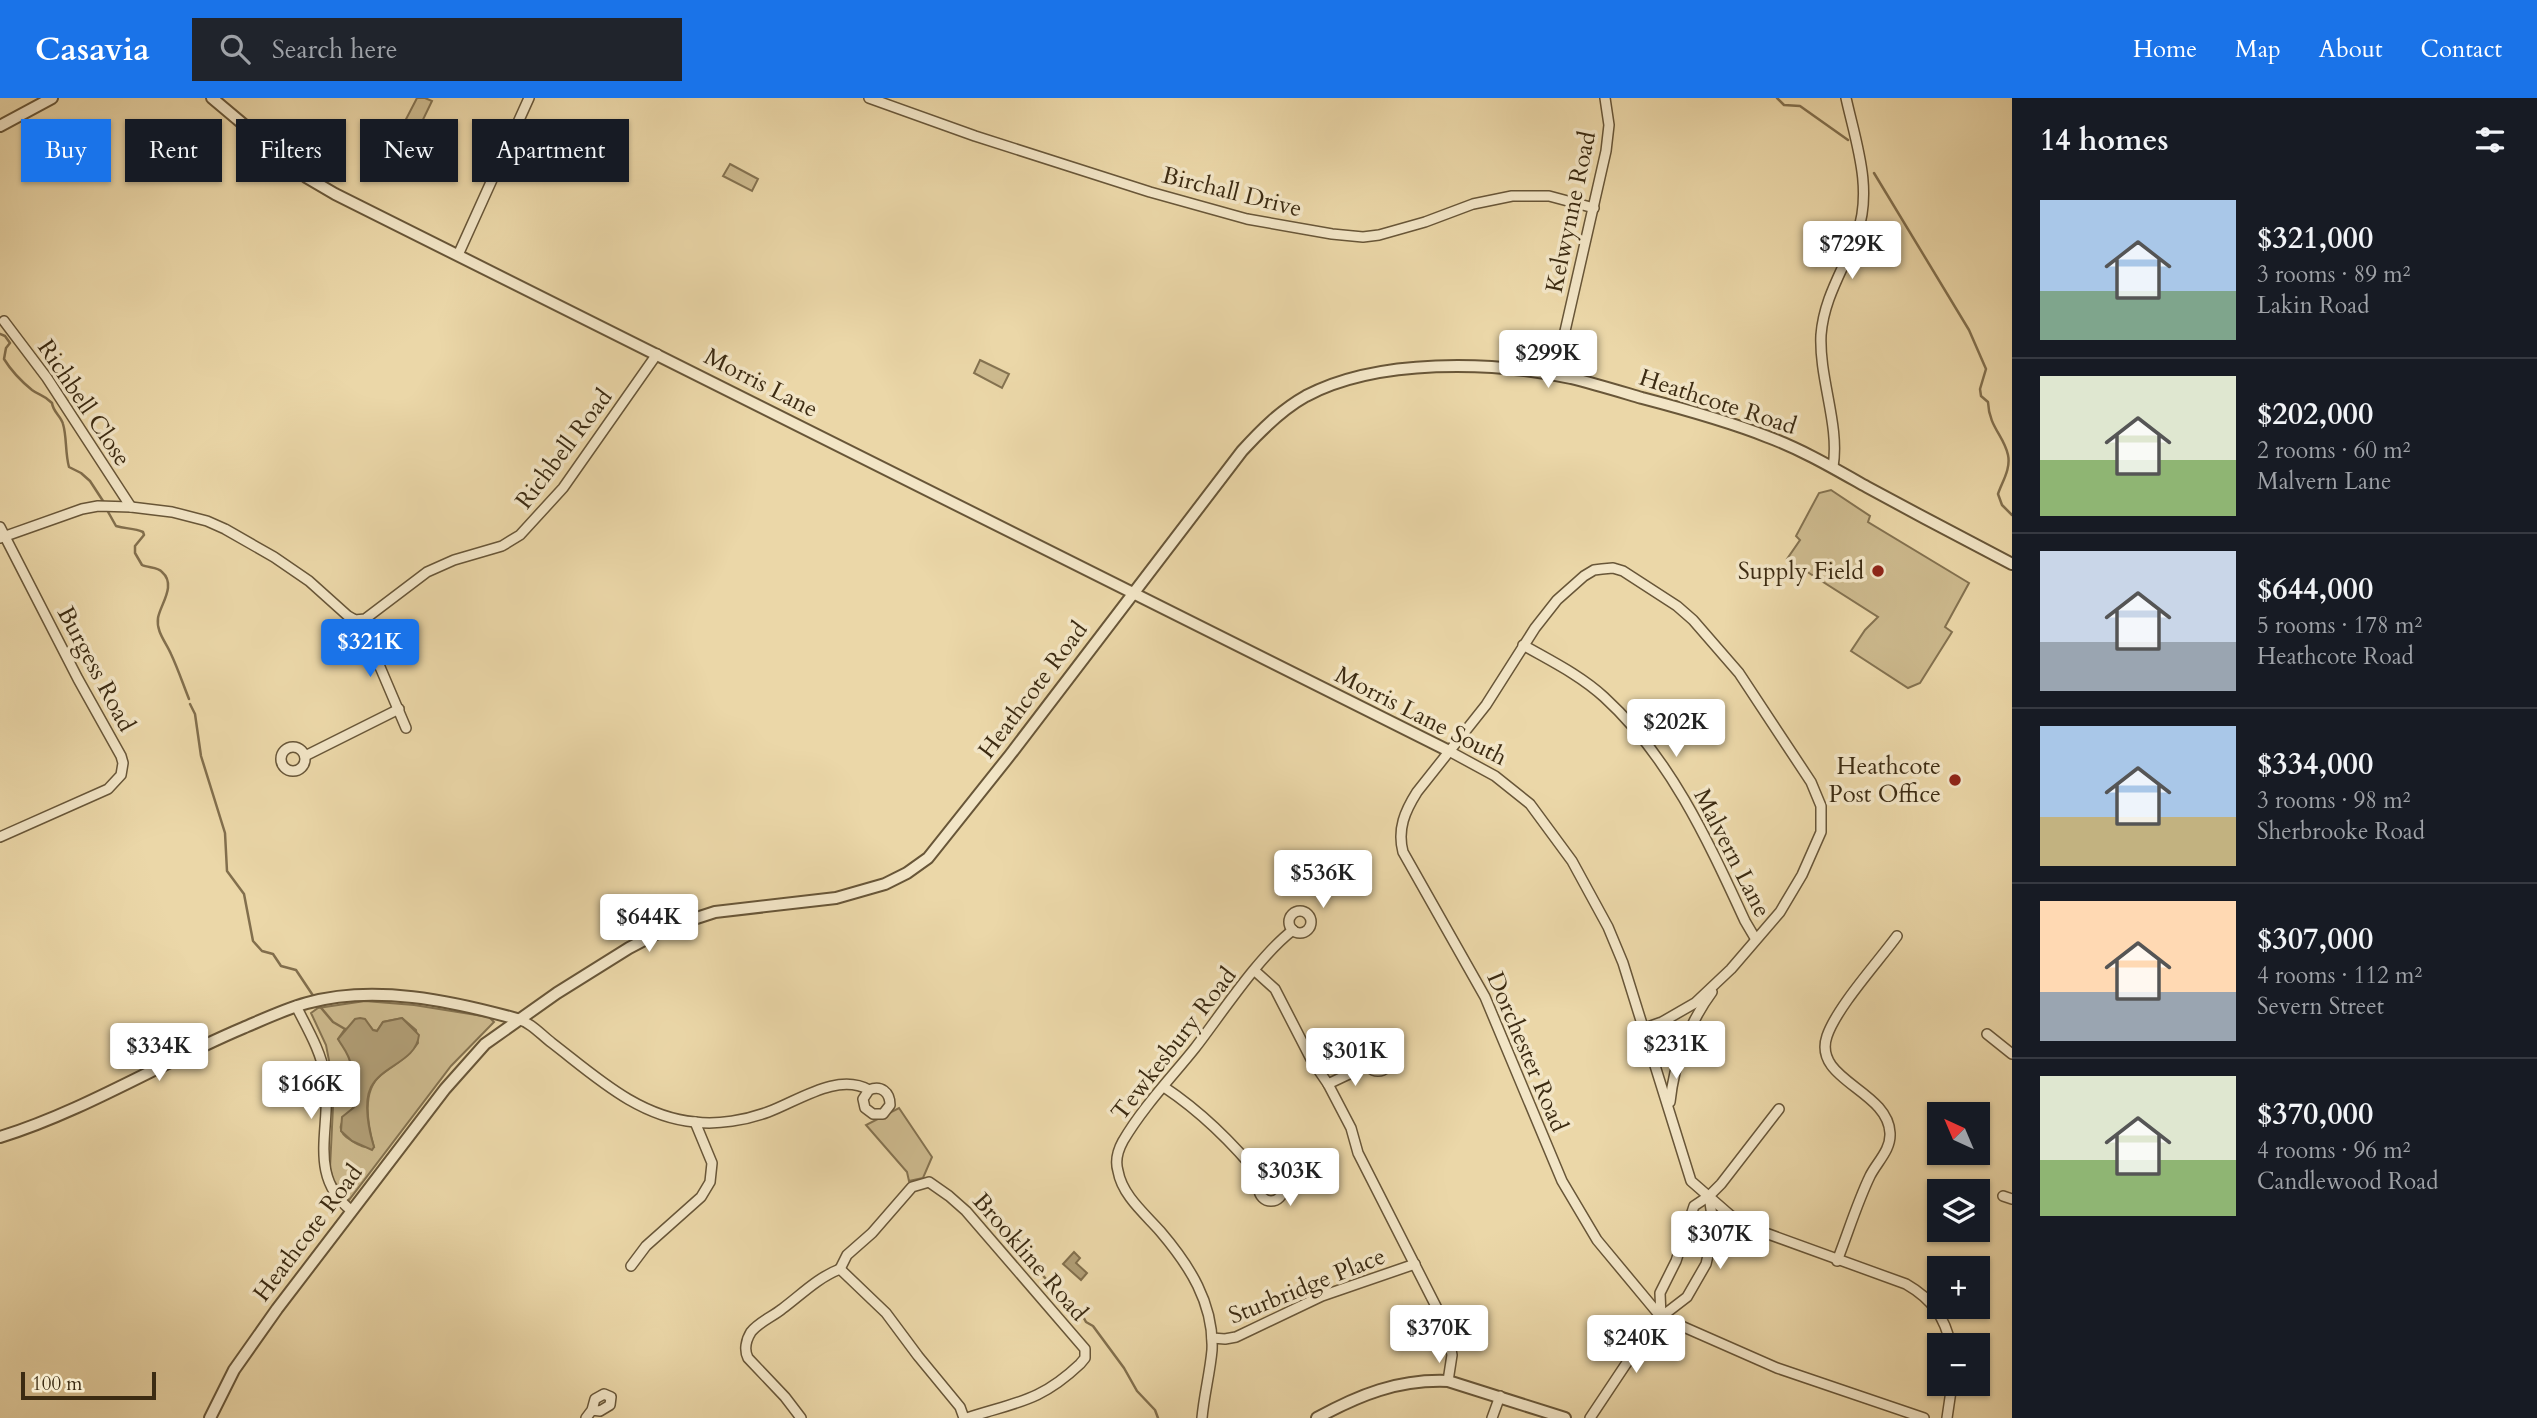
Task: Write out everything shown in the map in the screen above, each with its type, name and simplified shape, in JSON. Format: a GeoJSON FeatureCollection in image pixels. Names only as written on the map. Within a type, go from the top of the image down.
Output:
{"type":"FeatureCollection","features":[{"type":"Feature","properties":{"kind":"street"},"geometry":{"type":"LineString","coordinates":[[0,126],[52,98]]}},
{"type":"Feature","properties":{"kind":"street","name":"Morris Lane"},"geometry":{"type":"LineString","coordinates":[[212,98],[306,177],[1307,681]]}},
{"type":"Feature","properties":{"kind":"street"},"geometry":{"type":"LineString","coordinates":[[458,255],[529,98]]}},
{"type":"Feature","properties":{"kind":"street","name":"Birchall Drive"},"geometry":{"type":"LineString","coordinates":[[869,98],[975,136],[1150,191],[1247,219],[1332,234],[1363,237],[1379,235],[1502,198],[1549,196],[1594,208]]}},
{"type":"Feature","properties":{"kind":"street","name":"Kelwynne Road"},"geometry":{"type":"LineString","coordinates":[[1555,375],[1594,208],[1609,125],[1605,98]]}},
{"type":"Feature","properties":{"kind":"street"},"geometry":{"type":"LineString","coordinates":[[1833,467],[1836,450],[1822,371],[1822,327],[1828,299],[1858,232],[1863,211],[1864,185],[1846,98]]}},
{"type":"Feature","properties":{"kind":"street","name":"Richbell Close"},"geometry":{"type":"LineString","coordinates":[[4,321],[47,379],[131,507]]}},
{"type":"Feature","properties":{"kind":"street","name":"Richbell Road"},"geometry":{"type":"LineString","coordinates":[[359,620],[372,615],[408,584],[427,572],[454,560],[502,546],[520,535],[571,477],[657,354]]}},
{"type":"Feature","properties":{"kind":"street","name":"Heathcote Road"},"geometry":{"type":"LineString","coordinates":[[210,1418],[244,1353],[466,1063],[485,1044],[517,1019],[629,948],[679,923],[715,912],[836,898],[885,884],[928,858],[1242,451],[1277,416],[1306,396],[1358,377],[1402,368],[1451,366],[1555,375],[1696,413],[1769,437],[1833,467],[2012,564]]}},
{"type":"Feature","properties":{"kind":"street"},"geometry":{"type":"LineString","coordinates":[[0,527],[2,537],[82,509],[109,505],[190,517],[225,529],[293,569],[348,617],[359,620],[406,728]]}},
{"type":"Feature","properties":{"kind":"street","name":"Burgess Road"},"geometry":{"type":"LineString","coordinates":[[0,837],[108,789],[121,775],[123,763],[2,537]]}},
{"type":"Feature","properties":{"kind":"street","name":"Dorchester Road"},"geometry":{"type":"LineString","coordinates":[[1755,938],[1780,912],[1816,849],[1822,818],[1819,798],[1739,673],[1693,621],[1677,606],[1623,571],[1613,568],[1594,570],[1572,584],[1557,600],[1523,645],[1486,705],[1408,807],[1400,835],[1403,852],[1485,997],[1562,1181],[1597,1240],[1661,1317],[1777,1368],[1924,1418]]}},
{"type":"Feature","properties":{"kind":"street","name":"Malvern Lane"},"geometry":{"type":"LineString","coordinates":[[1523,645],[1572,673],[1593,689],[1642,738],[1691,812],[1755,938]]}},
{"type":"Feature","properties":{"kind":"street","name":"Morris Lane South"},"geometry":{"type":"LineString","coordinates":[[1307,681],[1495,776],[1530,804],[1545,821],[1572,862],[1608,927],[1645,1028],[1692,1181],[1730,1215],[1749,1227],[1906,1284],[1921,1293],[1943,1318],[1947,1333]]}},
{"type":"Feature","properties":{"kind":"street"},"geometry":{"type":"LineString","coordinates":[[305,756],[398,709]]}},
{"type":"Feature","properties":{"kind":"street","name":"Tewkesbury Road"},"geometry":{"type":"LineString","coordinates":[[1202,1418],[1212,1338],[1206,1305],[1192,1273],[1125,1189],[1118,1172],[1118,1153],[1122,1142],[1255,971],[1293,930]]}},
{"type":"Feature","properties":{"kind":"street"},"geometry":{"type":"LineString","coordinates":[[1837,1261],[1870,1176],[1888,1146],[1890,1136],[1886,1118],[1877,1105],[1831,1067],[1825,1045],[1832,1024],[1898,936]]}},
{"type":"Feature","properties":{"kind":"street"},"geometry":{"type":"LineString","coordinates":[[1645,1028],[1662,1022],[1695,1003],[1731,969],[1755,938]]}},
{"type":"Feature","properties":{"kind":"street"},"geometry":{"type":"LineString","coordinates":[[1255,971],[1275,989],[1311,1059],[1328,1084],[1351,1128],[1358,1153],[1447,1328],[1452,1356],[1448,1381]]}},
{"type":"Feature","properties":{"kind":"street"},"geometry":{"type":"LineString","coordinates":[[1670,1108],[1672,1085],[1680,1054],[1699,1012],[1720,979]]}},
{"type":"Feature","properties":{"kind":"street"},"geometry":{"type":"LineString","coordinates":[[0,1137],[54,1117],[192,1050],[296,1006],[346,997],[401,996],[473,1008],[528,1022],[627,1099],[644,1108],[695,1122],[748,1118],[843,1084],[869,1090]]}},
{"type":"Feature","properties":{"kind":"street"},"geometry":{"type":"LineString","coordinates":[[296,1006],[314,1040],[326,1076],[326,1176],[338,1198],[352,1211]]}},
{"type":"Feature","properties":{"kind":"street"},"geometry":{"type":"LineString","coordinates":[[1987,1034],[2012,1054]]}},
{"type":"Feature","properties":{"kind":"street"},"geometry":{"type":"LineString","coordinates":[[1328,1084],[1368,1065]]}},
{"type":"Feature","properties":{"kind":"street"},"geometry":{"type":"LineString","coordinates":[[1164,1087],[1206,1118],[1237,1148],[1263,1180]]}},
{"type":"Feature","properties":{"kind":"street"},"geometry":{"type":"LineString","coordinates":[[1661,1317],[1660,1293],[1676,1261],[1694,1206],[1709,1196],[1779,1109]]}},
{"type":"Feature","properties":{"kind":"street"},"geometry":{"type":"LineString","coordinates":[[631,1266],[646,1246],[701,1197],[710,1182],[712,1163],[695,1122]]}},
{"type":"Feature","properties":{"kind":"street","name":"Brookline Road"},"geometry":{"type":"LineString","coordinates":[[840,1269],[847,1255],[872,1233],[912,1187],[929,1182],[966,1211],[1084,1349],[1085,1358],[1080,1364],[1044,1393],[1016,1405],[965,1418]]}},
{"type":"Feature","properties":{"kind":"street"},"geometry":{"type":"LineString","coordinates":[[1590,1418],[1661,1317],[1687,1297],[1706,1264],[1714,1229],[1709,1196]]}},
{"type":"Feature","properties":{"kind":"street","name":"Sturbridge Place"},"geometry":{"type":"LineString","coordinates":[[1212,1338],[1236,1337],[1322,1296],[1415,1264]]}},
{"type":"Feature","properties":{"kind":"street"},"geometry":{"type":"LineString","coordinates":[[801,1418],[748,1358],[747,1342],[758,1326],[781,1311],[824,1275],[840,1269],[886,1313],[960,1406],[965,1418]]}},
{"type":"Feature","properties":{"kind":"street"},"geometry":{"type":"LineString","coordinates":[[1317,1418],[1357,1397],[1395,1384],[1428,1380],[1448,1381],[1565,1418]]}},
{"type":"Feature","properties":{"kind":"street"},"geometry":{"type":"LineString","coordinates":[[1492,1418],[1500,1396]]}},
{"type":"Feature","properties":{"kind":"street"},"geometry":{"type":"LineString","coordinates":[[1947,1418],[1950,1396]]}},
{"type":"Feature","properties":{"kind":"shaded area"},"geometry":{"type":"Polygon","coordinates":[[[417,98],[432,101],[423,119],[406,119],[417,98]]]}},
{"type":"Feature","properties":{"kind":"shaded area"},"geometry":{"type":"Polygon","coordinates":[[[730,164],[758,179],[752,191],[723,176],[730,164]]]}},
{"type":"Feature","properties":{"kind":"shaded area"},"geometry":{"type":"Polygon","coordinates":[[[980,360],[1009,374],[1002,388],[974,373],[980,360]]]}},
{"type":"Feature","properties":{"kind":"shaded area","name":"Supply Field"},"geometry":{"type":"Polygon","coordinates":[[[1831,490],[1870,516],[1868,522],[1969,583],[1945,627],[1952,632],[1920,683],[1908,688],[1851,651],[1878,617],[1787,559],[1800,540],[1796,536],[1819,493],[1831,490]]]}},
{"type":"Feature","properties":{"kind":"shaded area"},"geometry":{"type":"Polygon","coordinates":[[[365,1001],[414,1005],[489,1017],[494,1022],[451,1066],[349,1200],[333,1180],[330,1168],[334,1086],[326,1045],[311,1013],[318,1008],[365,1001]],[[402,1018],[383,1022],[377,1031],[369,1025],[345,1029],[338,1039],[349,1058],[351,1086],[358,1100],[343,1120],[341,1130],[357,1144],[374,1147],[368,1119],[371,1090],[381,1075],[418,1043],[416,1030],[402,1018]]]}},
{"type":"Feature","properties":{"kind":"shaded area"},"geometry":{"type":"Polygon","coordinates":[[[402,1018],[419,1035],[412,1051],[383,1073],[371,1087],[367,1109],[374,1147],[372,1150],[352,1141],[341,1131],[342,1117],[357,1105],[358,1100],[351,1086],[349,1058],[338,1039],[355,1019],[365,1019],[373,1030],[377,1031],[383,1022],[402,1018]]]}},
{"type":"Feature","properties":{"kind":"shaded area"},"geometry":{"type":"Polygon","coordinates":[[[899,1108],[932,1157],[923,1178],[909,1181],[907,1172],[866,1125],[899,1108]]]}},
{"type":"Feature","properties":{"kind":"shaded area"},"geometry":{"type":"Polygon","coordinates":[[[1074,1252],[1080,1258],[1076,1263],[1087,1273],[1081,1280],[1063,1264],[1074,1252]]]}},
{"type":"Feature","properties":{"kind":"waterway"},"geometry":{"type":"LineString","coordinates":[[1777,98],[1784,105],[1800,106],[1848,140]]}},
{"type":"Feature","properties":{"kind":"waterway"},"geometry":{"type":"LineString","coordinates":[[1874,173],[1969,330],[1986,369],[1980,389],[1981,396],[1988,402],[1991,418],[2009,460],[1998,494],[2002,505],[2012,515]]}},
{"type":"Feature","properties":{"kind":"waterway"},"geometry":{"type":"LineString","coordinates":[[0,334],[10,343],[4,359],[7,364],[28,387],[52,403],[62,421],[69,467],[90,481],[105,504]]}},
{"type":"Feature","properties":{"kind":"waterway"},"geometry":{"type":"LineString","coordinates":[[107,510],[116,526],[143,532],[144,535],[135,546],[135,553],[142,565],[158,569],[166,577],[168,589],[158,618],[158,628],[189,699]]}},
{"type":"Feature","properties":{"kind":"waterway"},"geometry":{"type":"LineString","coordinates":[[190,704],[195,714],[201,756],[225,833],[227,871],[244,894],[253,941],[262,951],[273,954],[281,966],[296,970],[314,997]]}},
{"type":"Feature","properties":{"kind":"waterway"},"geometry":{"type":"LineString","coordinates":[[317,1003],[333,1022],[345,1029]]}},
{"type":"Feature","properties":{"kind":"waterway"},"geometry":{"type":"LineString","coordinates":[[1020,1253],[1022,1260],[1038,1270],[1061,1296],[1080,1311],[1086,1322],[1093,1326],[1124,1368],[1137,1391],[1155,1410],[1158,1418]]}},
{"type":"Feature","properties":{"kind":"place","name":"Supply Field"},"geometry":{"type":"Point","coordinates":[1878,571]}},
{"type":"Feature","properties":{"kind":"place","name":"Heathcote Post Office"},"geometry":{"type":"Point","coordinates":[1955,780]}}]}
